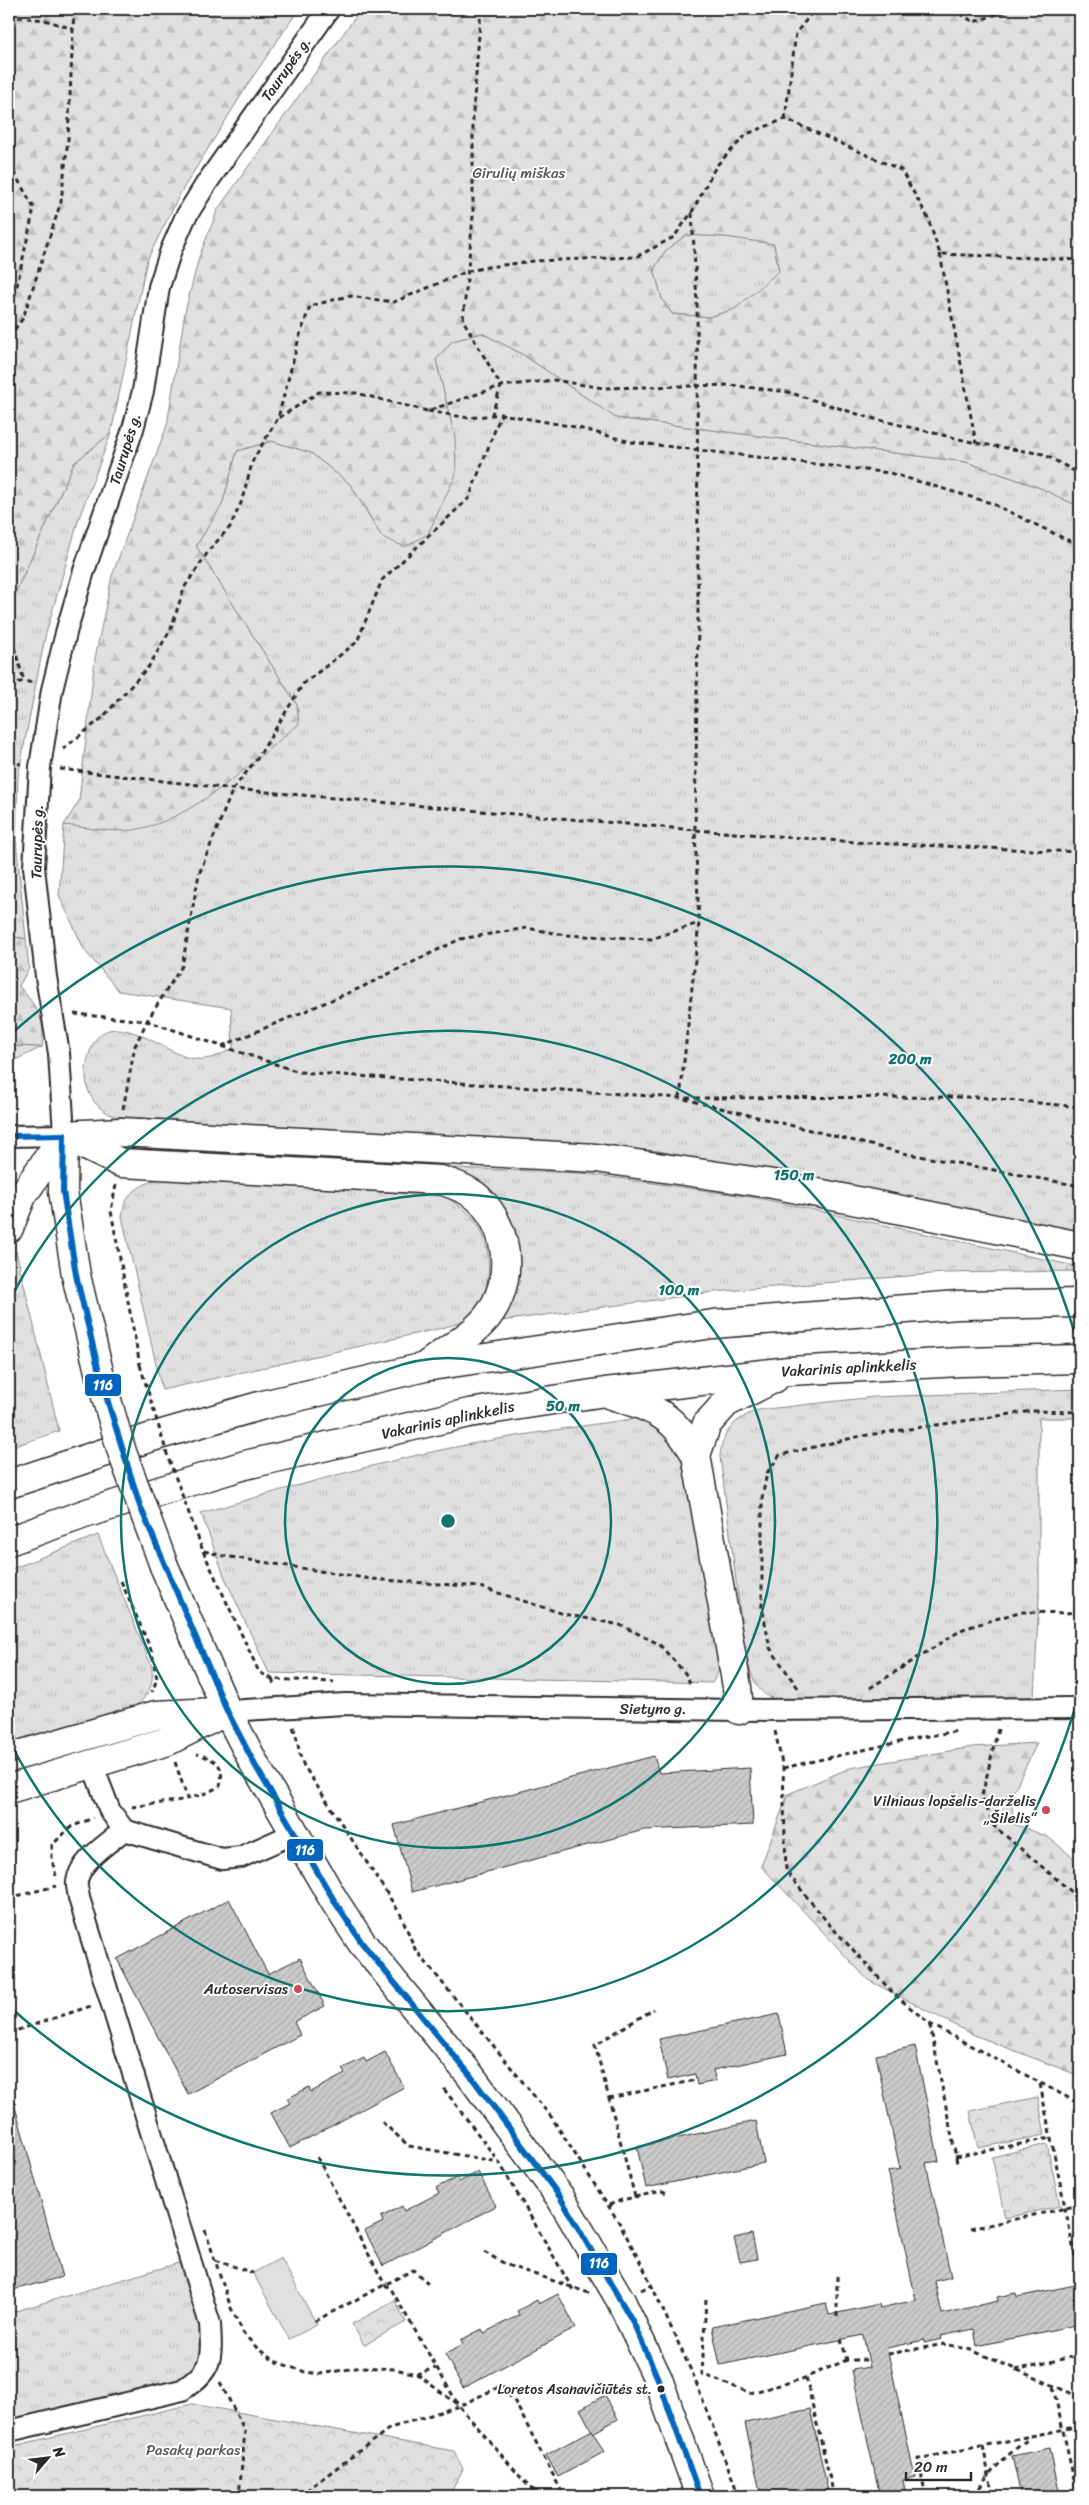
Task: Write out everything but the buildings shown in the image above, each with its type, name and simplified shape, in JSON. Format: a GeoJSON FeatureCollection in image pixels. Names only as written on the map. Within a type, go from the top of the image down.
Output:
{"type":"FeatureCollection","features":[{"type":"Feature","properties":{"kind":"main road"},"geometry":{"type":"LineString","coordinates":[[64,1135],[121,1132],[596,1158],[773,1184],[1080,1246]]}},
{"type":"Feature","properties":{"kind":"main road"},"geometry":{"type":"LineString","coordinates":[[64,1135],[121,1162],[440,1180],[460,1186],[477,1197],[497,1224],[506,1259],[504,1280],[499,1295],[480,1325],[425,1367]]}},
{"type":"Feature","properties":{"kind":"main road"},"geometry":{"type":"LineString","coordinates":[[9,1228],[22,1196],[64,1135]]}},
{"type":"Feature","properties":{"kind":"main road","name":"Taurupės g."},"geometry":{"type":"LineString","coordinates":[[64,1135],[65,1201],[76,1275],[100,1376],[122,1452],[164,1566],[227,1712],[255,1765],[362,1943],[470,2075],[560,2197],[621,2301],[658,2379],[700,2496]]}},
{"type":"Feature","properties":{"kind":"main road"},"geometry":{"type":"LineString","coordinates":[[9,1484],[152,1437],[263,1405],[425,1367],[713,1324],[958,1306],[1080,1304]]}},
{"type":"Feature","properties":{"kind":"main road","name":"Vakarinis aplinkkelis"},"geometry":{"type":"LineString","coordinates":[[9,1541],[87,1513],[245,1465],[469,1413],[605,1392],[789,1371],[961,1362],[1080,1359]]}},
{"type":"Feature","properties":{"kind":"main road"},"geometry":{"type":"LineString","coordinates":[[696,1455],[707,1424],[726,1403],[789,1371]]}},
{"type":"Feature","properties":{"kind":"main road"},"geometry":{"type":"LineString","coordinates":[[605,1392],[651,1409],[670,1419],[684,1434],[696,1455],[737,1687],[739,1710]]}},
{"type":"Feature","properties":{"kind":"main road"},"geometry":{"type":"LineString","coordinates":[[9,1758],[156,1715],[227,1712]]}},
{"type":"Feature","properties":{"kind":"main road"},"geometry":{"type":"LineString","coordinates":[[9,1789],[168,1741],[227,1712]]}},
{"type":"Feature","properties":{"kind":"street","name":"Taurupės g."},"geometry":{"type":"LineString","coordinates":[[64,1135],[59,1053],[34,867],[40,767],[52,690],[84,571],[133,430],[143,392],[159,286],[171,250],[185,218],[206,184],[329,9]]}},
{"type":"Feature","properties":{"kind":"street"},"geometry":{"type":"LineString","coordinates":[[9,1136],[64,1135]]}},
{"type":"Feature","properties":{"kind":"street","name":"Sietyno g."},"geometry":{"type":"LineString","coordinates":[[227,1712],[346,1704],[739,1710],[1080,1708]]}},
{"type":"Feature","properties":{"kind":"street"},"geometry":{"type":"LineString","coordinates":[[92,1764],[110,1811],[124,1830],[222,1859],[241,1857],[295,1833]]}},
{"type":"Feature","properties":{"kind":"street"},"geometry":{"type":"LineString","coordinates":[[9,2431],[182,2390],[195,2381],[209,2365],[211,2349],[210,2324],[79,1898],[77,1882],[81,1871],[90,1859],[124,1830]]}},
{"type":"Feature","properties":{"kind":"path"},"geometry":{"type":"LineString","coordinates":[[9,336],[23,318],[61,202],[68,139],[74,9]]}},
{"type":"Feature","properties":{"kind":"path"},"geometry":{"type":"LineString","coordinates":[[481,9],[473,112],[473,217],[463,320],[502,386]]}},
{"type":"Feature","properties":{"kind":"path"},"geometry":{"type":"LineString","coordinates":[[786,119],[796,33],[815,9]]}},
{"type":"Feature","properties":{"kind":"path"},"geometry":{"type":"LineString","coordinates":[[952,9],[974,22],[1012,9]]}},
{"type":"Feature","properties":{"kind":"path"},"geometry":{"type":"LineString","coordinates":[[9,16],[45,20],[73,30]]}},
{"type":"Feature","properties":{"kind":"path"},"geometry":{"type":"LineString","coordinates":[[40,767],[102,718],[149,666],[171,629],[184,588],[210,549],[230,527],[241,503],[253,460],[278,418],[299,338],[310,306],[350,296],[394,302],[468,271],[534,261],[636,257],[674,237],[692,212],[716,166],[747,134],[786,119],[901,170],[927,216],[940,254],[976,443]]}},
{"type":"Feature","properties":{"kind":"path"},"geometry":{"type":"LineString","coordinates":[[9,164],[34,208],[9,322]]}},
{"type":"Feature","properties":{"kind":"path"},"geometry":{"type":"LineString","coordinates":[[680,1098],[699,924],[695,830],[698,452],[697,302],[692,212]]}},
{"type":"Feature","properties":{"kind":"path"},"geometry":{"type":"LineString","coordinates":[[940,254],[1080,260]]}},
{"type":"Feature","properties":{"kind":"path"},"geometry":{"type":"LineString","coordinates":[[427,411],[502,386],[554,380],[604,388],[730,384],[788,392],[867,417],[976,443],[1043,454],[1080,474]]}},
{"type":"Feature","properties":{"kind":"path"},"geometry":{"type":"LineString","coordinates":[[492,414],[502,386]]}},
{"type":"Feature","properties":{"kind":"path"},"geometry":{"type":"LineString","coordinates":[[278,418],[319,392],[356,393],[427,411],[470,418],[500,414],[575,427],[631,442],[698,452],[890,474],[991,503],[1080,546]]}},
{"type":"Feature","properties":{"kind":"path"},"geometry":{"type":"LineString","coordinates":[[121,1132],[132,1056],[146,1020],[182,966],[199,874],[233,789],[257,758],[303,684],[356,642],[382,580],[469,498],[500,414]]}},
{"type":"Feature","properties":{"kind":"path"},"geometry":{"type":"LineString","coordinates":[[9,630],[24,680]]}},
{"type":"Feature","properties":{"kind":"path"},"geometry":{"type":"LineString","coordinates":[[79,771],[233,789],[695,830],[869,843],[1080,852]]}},
{"type":"Feature","properties":{"kind":"path"},"geometry":{"type":"LineString","coordinates":[[221,1047],[360,988],[460,939],[527,928],[564,935],[651,939],[699,924]]}},
{"type":"Feature","properties":{"kind":"path"},"geometry":{"type":"LineString","coordinates":[[52,1012],[146,1020],[299,1072],[680,1098],[978,1097],[1080,1107]]}},
{"type":"Feature","properties":{"kind":"path"},"geometry":{"type":"LineString","coordinates":[[680,1098],[903,1153],[1080,1186]]}},
{"type":"Feature","properties":{"kind":"path"},"geometry":{"type":"LineString","coordinates":[[121,1162],[111,1211],[140,1365],[168,1456],[203,1551],[259,1672],[272,1679]]}},
{"type":"Feature","properties":{"kind":"path"},"geometry":{"type":"LineString","coordinates":[[814,1710],[770,1648],[762,1607],[762,1498],[767,1473],[780,1456],[861,1436],[965,1420],[1032,1411],[1080,1412]]}},
{"type":"Feature","properties":{"kind":"path"},"geometry":{"type":"LineString","coordinates":[[203,1551],[371,1579],[480,1587],[564,1614],[620,1624],[659,1644],[676,1661],[692,1687]]}},
{"type":"Feature","properties":{"kind":"path"},"geometry":{"type":"LineString","coordinates":[[121,1581],[152,1652],[157,1679],[149,1700]]}},
{"type":"Feature","properties":{"kind":"path"},"geometry":{"type":"LineString","coordinates":[[839,1710],[883,1678],[963,1629],[1019,1612],[1080,1613]]}},
{"type":"Feature","properties":{"kind":"path"},"geometry":{"type":"LineString","coordinates":[[771,1710],[783,1768],[786,1871],[828,1922],[888,1987],[930,2024],[1080,2104]]}},
{"type":"Feature","properties":{"kind":"path"},"geometry":{"type":"LineString","coordinates":[[990,1726],[999,1725],[982,1796],[994,1826],[1080,1900]]}},
{"type":"Feature","properties":{"kind":"path"},"geometry":{"type":"LineString","coordinates":[[783,1768],[917,1738],[962,1731]]}},
{"type":"Feature","properties":{"kind":"path"},"geometry":{"type":"LineString","coordinates":[[297,1735],[298,1753],[304,1766],[401,1915],[415,1949],[552,2118],[609,2205],[652,2284],[694,2377],[739,2496]]}},
{"type":"Feature","properties":{"kind":"path"},"geometry":{"type":"LineString","coordinates":[[188,1755],[196,1754],[209,1758],[220,1766],[223,1773]]}},
{"type":"Feature","properties":{"kind":"path"},"geometry":{"type":"LineString","coordinates":[[181,1757],[174,1758],[188,1800]]}},
{"type":"Feature","properties":{"kind":"path"},"geometry":{"type":"LineString","coordinates":[[9,1898],[43,1888],[77,1882]]}},
{"type":"Feature","properties":{"kind":"path"},"geometry":{"type":"LineString","coordinates":[[9,2032],[111,1999]]}},
{"type":"Feature","properties":{"kind":"path"},"geometry":{"type":"LineString","coordinates":[[635,2197],[595,2045],[654,2009]]}},
{"type":"Feature","properties":{"kind":"path"},"geometry":{"type":"LineString","coordinates":[[930,2024],[956,2162]]}},
{"type":"Feature","properties":{"kind":"path"},"geometry":{"type":"LineString","coordinates":[[609,2098],[696,2080]]}},
{"type":"Feature","properties":{"kind":"path"},"geometry":{"type":"LineString","coordinates":[[1040,2084],[1077,2266]]}},
{"type":"Feature","properties":{"kind":"path"},"geometry":{"type":"LineString","coordinates":[[444,2089],[500,2162],[573,2290]]}},
{"type":"Feature","properties":{"kind":"path"},"geometry":{"type":"LineString","coordinates":[[382,2122],[409,2146],[500,2162]]}},
{"type":"Feature","properties":{"kind":"path"},"geometry":{"type":"LineString","coordinates":[[956,2157],[1051,2138]]}},
{"type":"Feature","properties":{"kind":"path"},"geometry":{"type":"LineString","coordinates":[[317,2157],[385,2285],[390,2289],[459,2406],[530,2488],[543,2496]]}},
{"type":"Feature","properties":{"kind":"path"},"geometry":{"type":"LineString","coordinates":[[609,2205],[662,2191],[667,2193]]}},
{"type":"Feature","properties":{"kind":"path"},"geometry":{"type":"LineString","coordinates":[[970,2229],[1080,2205]]}},
{"type":"Feature","properties":{"kind":"path"},"geometry":{"type":"LineString","coordinates":[[202,2222],[230,2308],[244,2334],[274,2361],[305,2372],[337,2373],[362,2367],[395,2369],[416,2374],[459,2406]]}},
{"type":"Feature","properties":{"kind":"path"},"geometry":{"type":"LineString","coordinates":[[484,2252],[507,2265],[573,2290],[621,2301],[652,2284]]}},
{"type":"Feature","properties":{"kind":"path"},"geometry":{"type":"LineString","coordinates":[[215,2260],[253,2272]]}},
{"type":"Feature","properties":{"kind":"path"},"geometry":{"type":"LineString","coordinates":[[315,2321],[413,2270],[428,2283]]}},
{"type":"Feature","properties":{"kind":"path"},"geometry":{"type":"LineString","coordinates":[[837,2274],[837,2317]]}},
{"type":"Feature","properties":{"kind":"path"},"geometry":{"type":"LineString","coordinates":[[702,2374],[706,2299]]}},
{"type":"Feature","properties":{"kind":"path"},"geometry":{"type":"LineString","coordinates":[[842,2339],[847,2360]]}},
{"type":"Feature","properties":{"kind":"path"},"geometry":{"type":"LineString","coordinates":[[888,2354],[944,2344],[971,2350],[1014,2371],[1080,2397]]}},
{"type":"Feature","properties":{"kind":"path"},"geometry":{"type":"LineString","coordinates":[[1014,2371],[1080,2355]]}},
{"type":"Feature","properties":{"kind":"path"},"geometry":{"type":"LineString","coordinates":[[694,2377],[702,2374],[750,2393],[806,2378],[847,2360],[868,2360]]}},
{"type":"Feature","properties":{"kind":"path"},"geometry":{"type":"LineString","coordinates":[[209,2365],[228,2395],[245,2431],[239,2496]]}},
{"type":"Feature","properties":{"kind":"path"},"geometry":{"type":"LineString","coordinates":[[416,2374],[436,2368]]}},
{"type":"Feature","properties":{"kind":"path"},"geometry":{"type":"LineString","coordinates":[[806,2378],[834,2496]]}},
{"type":"Feature","properties":{"kind":"path"},"geometry":{"type":"LineString","coordinates":[[299,2496],[390,2428],[459,2406],[501,2386],[514,2402],[564,2496]]}},
{"type":"Feature","properties":{"kind":"path"},"geometry":{"type":"LineString","coordinates":[[1053,2386],[1078,2496]]}},
{"type":"Feature","properties":{"kind":"path"},"geometry":{"type":"LineString","coordinates":[[926,2496],[918,2458],[1080,2426]]}},
{"type":"Feature","properties":{"kind":"path"},"geometry":{"type":"LineString","coordinates":[[974,2496],[989,2473],[1003,2458],[1033,2436]]}},
{"type":"Feature","properties":{"kind":"path"},"geometry":{"type":"LineString","coordinates":[[983,2446],[994,2496]]}},
{"type":"Feature","properties":{"kind":"green space"},"geometry":{"type":"Polygon","coordinates":[[[9,9],[299,9],[252,78],[181,192],[147,260],[111,433],[74,463],[9,607],[9,9]]]}},
{"type":"Feature","properties":{"kind":"green space","name":"Girulių miškas"},"geometry":{"type":"Polygon","coordinates":[[[361,9],[1080,9],[1080,507],[1038,487],[966,462],[616,418],[522,354],[482,333],[452,341],[436,360],[455,438],[456,474],[428,534],[405,547],[382,537],[351,485],[311,453],[272,441],[237,451],[222,505],[196,546],[297,705],[299,724],[221,788],[178,815],[155,824],[125,831],[64,825],[79,801],[95,658],[112,576],[167,425],[185,312],[199,257],[218,209],[361,9]],[[686,235],[665,251],[654,269],[662,299],[672,314],[709,317],[735,309],[779,271],[774,244],[725,237],[686,235]]]}},
{"type":"Feature","properties":{"kind":"green space"},"geometry":{"type":"Polygon","coordinates":[[[686,235],[725,237],[774,244],[779,272],[735,309],[709,317],[672,314],[662,299],[654,269],[665,251],[686,235]]]}},
{"type":"Feature","properties":{"kind":"green space"},"geometry":{"type":"Polygon","coordinates":[[[482,333],[522,354],[616,418],[966,462],[1038,487],[1080,507],[1080,1239],[659,1151],[113,1116],[92,1099],[86,1079],[88,1059],[91,1049],[99,1036],[110,1030],[123,1030],[137,1034],[178,1054],[196,1059],[212,1058],[233,1048],[231,1008],[119,991],[85,951],[59,895],[64,825],[130,830],[297,705],[196,546],[222,505],[237,451],[272,441],[311,453],[351,485],[382,537],[455,438],[436,360],[452,341],[482,333]]]}},
{"type":"Feature","properties":{"kind":"green space"},"geometry":{"type":"Polygon","coordinates":[[[111,433],[79,518],[45,637],[18,777],[16,840],[26,939],[9,936],[9,607],[74,463],[111,433]]]}},
{"type":"Feature","properties":{"kind":"green space"},"geometry":{"type":"Polygon","coordinates":[[[9,936],[26,939],[29,968],[19,986],[39,1014],[43,1028],[42,1047],[9,1046],[9,936]]]}},
{"type":"Feature","properties":{"kind":"green space"},"geometry":{"type":"Polygon","coordinates":[[[9,1046],[42,1047],[9,1063],[9,1046]]]}},
{"type":"Feature","properties":{"kind":"green space"},"geometry":{"type":"Polygon","coordinates":[[[454,1168],[582,1173],[758,1198],[1080,1267],[1080,1271],[944,1273],[714,1292],[501,1321],[512,1298],[518,1276],[519,1254],[515,1233],[507,1214],[494,1196],[476,1181],[454,1168]]]}},
{"type":"Feature","properties":{"kind":"green space"},"geometry":{"type":"Polygon","coordinates":[[[159,1178],[444,1196],[467,1212],[481,1231],[486,1244],[488,1259],[486,1289],[472,1314],[454,1325],[162,1390],[122,1217],[123,1209],[129,1196],[139,1188],[159,1178]]]}},
{"type":"Feature","properties":{"kind":"green space"},"geometry":{"type":"Polygon","coordinates":[[[16,1251],[59,1431],[9,1448],[9,1266],[16,1251]]]}},
{"type":"Feature","properties":{"kind":"green space"},"geometry":{"type":"Polygon","coordinates":[[[1080,1389],[1080,1418],[1039,1418],[1039,1598],[1034,1697],[789,1701],[773,1699],[759,1688],[752,1677],[745,1651],[720,1456],[721,1447],[727,1433],[736,1422],[758,1410],[874,1397],[1080,1389]]]}},
{"type":"Feature","properties":{"kind":"green space"},"geometry":{"type":"Polygon","coordinates":[[[640,1418],[663,1427],[681,1456],[720,1668],[712,1683],[269,1673],[225,1578],[201,1513],[338,1475],[449,1448],[640,1418]]]}},
{"type":"Feature","properties":{"kind":"green space"},"geometry":{"type":"Polygon","coordinates":[[[98,1535],[152,1667],[152,1682],[148,1693],[128,1712],[9,1745],[9,1570],[98,1535]]]}},
{"type":"Feature","properties":{"kind":"green space"},"geometry":{"type":"Polygon","coordinates":[[[1037,1743],[1011,1797],[1014,1824],[1048,1837],[1080,1863],[1080,2076],[974,2035],[868,1980],[761,1866],[788,1794],[850,1768],[973,1747],[1037,1743]]]}},
{"type":"Feature","properties":{"kind":"green space"},"geometry":{"type":"Polygon","coordinates":[[[1038,2097],[1045,2135],[978,2148],[970,2111],[1038,2097]]]}},
{"type":"Feature","properties":{"kind":"green space"},"geometry":{"type":"Polygon","coordinates":[[[1047,2144],[1060,2206],[1005,2218],[992,2157],[1047,2144]]]}},
{"type":"Feature","properties":{"kind":"green space"},"geometry":{"type":"Polygon","coordinates":[[[281,2258],[317,2325],[289,2339],[253,2273],[281,2258]]]}},
{"type":"Feature","properties":{"kind":"green space"},"geometry":{"type":"Polygon","coordinates":[[[182,2262],[196,2306],[204,2341],[202,2358],[198,2366],[186,2379],[9,2424],[9,2313],[182,2262]]]}},
{"type":"Feature","properties":{"kind":"green space"},"geometry":{"type":"Polygon","coordinates":[[[395,2301],[406,2322],[364,2345],[352,2324],[395,2301]]]}},
{"type":"Feature","properties":{"kind":"green space","name":"Pasakų parkas"},"geometry":{"type":"Polygon","coordinates":[[[192,2404],[454,2451],[463,2469],[449,2496],[9,2496],[9,2447],[192,2404]]]}},
{"type":"Feature","properties":{"kind":"transit line","name":"116"},"geometry":{"type":"LineString","coordinates":[[64,1135],[63,1191],[76,1275],[100,1376],[140,1506],[227,1711],[255,1765],[335,1902],[362,1943],[470,2075],[560,2197],[633,2322],[658,2379],[700,2496]]}},
{"type":"Feature","properties":{"kind":"transit line","name":"116"},"geometry":{"type":"LineString","coordinates":[[9,1136],[64,1135]]}},
{"type":"Feature","properties":{"kind":"place","name":"Vilniaus lopšelis-darželis „Šilelis“"},"geometry":{"type":"Point","coordinates":[1046,1810]}},
{"type":"Feature","properties":{"kind":"place","name":"Autoservisas"},"geometry":{"type":"Point","coordinates":[298,1989]}},
{"type":"Feature","properties":{"kind":"place","name":"Loretos Asanavičiūtės st."},"geometry":{"type":"Point","coordinates":[661,2389]}}]}
